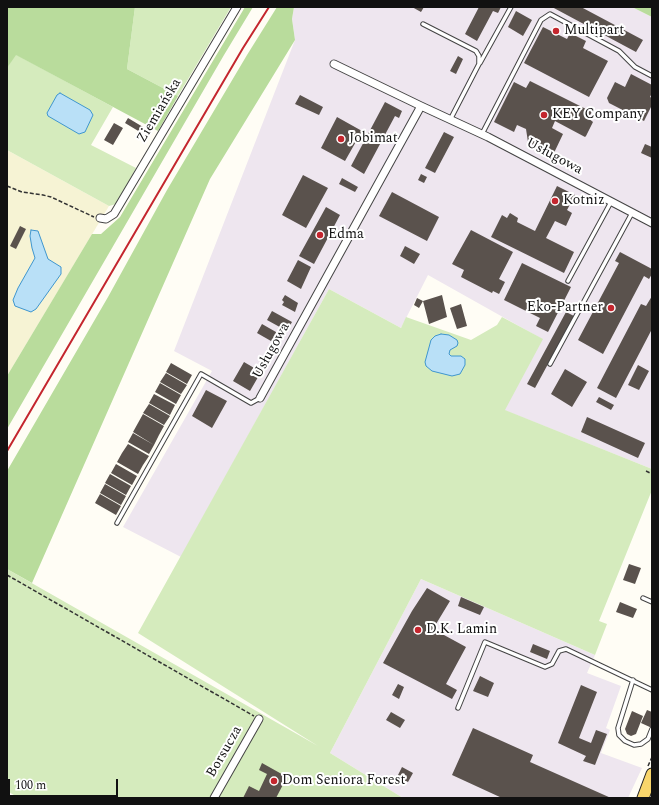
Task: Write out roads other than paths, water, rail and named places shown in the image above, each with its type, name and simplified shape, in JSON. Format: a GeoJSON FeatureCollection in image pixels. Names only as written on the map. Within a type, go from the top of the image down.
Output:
{"type":"FeatureCollection","features":[{"type":"Feature","properties":{"kind":"main road"},"geometry":{"type":"LineString","coordinates":[[650,798],[652,774]]}},
{"type":"Feature","properties":{"kind":"main road"},"geometry":{"type":"LineString","coordinates":[[643,798],[651,789]]}},
{"type":"Feature","properties":{"kind":"street","name":"Ziemiańska"},"geometry":{"type":"LineString","coordinates":[[100,218],[106,219],[114,214],[237,7]]}},
{"type":"Feature","properties":{"kind":"street","name":"Usługowa"},"geometry":{"type":"LineString","coordinates":[[334,64],[482,134],[652,223]]}},
{"type":"Feature","properties":{"kind":"street","name":"Usługowa"},"geometry":{"type":"LineString","coordinates":[[260,398],[421,106]]}},
{"type":"Feature","properties":{"kind":"street","name":"Borsucza"},"geometry":{"type":"LineString","coordinates":[[214,798],[259,719]]}},
{"type":"Feature","properties":{"kind":"lane"},"geometry":{"type":"LineString","coordinates":[[450,120],[511,7]]}},
{"type":"Feature","properties":{"kind":"lane"},"geometry":{"type":"LineString","coordinates":[[482,134],[541,20],[550,14],[619,51],[635,67],[652,76]]}},
{"type":"Feature","properties":{"kind":"lane"},"geometry":{"type":"LineString","coordinates":[[423,24],[476,51],[479,56],[480,64]]}},
{"type":"Feature","properties":{"kind":"lane"},"geometry":{"type":"LineString","coordinates":[[568,281],[611,202]]}},
{"type":"Feature","properties":{"kind":"lane"},"geometry":{"type":"LineString","coordinates":[[550,364],[632,213]]}},
{"type":"Feature","properties":{"kind":"lane","name":"Usługowa"},"geometry":{"type":"LineString","coordinates":[[117,523],[201,374],[251,403],[260,398]]}},
{"type":"Feature","properties":{"kind":"lane"},"geometry":{"type":"LineString","coordinates":[[643,598],[652,602]]}},
{"type":"Feature","properties":{"kind":"lane"},"geometry":{"type":"LineString","coordinates":[[458,708],[485,642],[545,667],[552,664],[559,651],[566,649],[652,690]]}},
{"type":"Feature","properties":{"kind":"lane"},"geometry":{"type":"LineString","coordinates":[[633,680],[618,728],[619,734],[624,741],[634,745],[641,744],[648,739],[652,729]]}},
{"type":"Feature","properties":{"kind":"water"},"geometry":{"type":"Polygon","coordinates":[[[60,93],[90,110],[93,115],[85,132],[79,134],[48,116],[47,113],[57,95],[60,93]]]}},
{"type":"Feature","properties":{"kind":"water"},"geometry":{"type":"Polygon","coordinates":[[[31,230],[38,231],[48,259],[61,267],[61,274],[36,309],[31,312],[15,306],[13,300],[35,258],[30,236],[31,230]]]}},
{"type":"Feature","properties":{"kind":"water"},"geometry":{"type":"Polygon","coordinates":[[[441,334],[449,335],[457,340],[457,346],[450,350],[449,354],[451,356],[461,356],[465,359],[465,365],[460,374],[452,376],[432,371],[426,366],[425,362],[431,340],[435,336],[441,334]]]}},
{"type":"Feature","properties":{"kind":"railway"},"geometry":{"type":"LineString","coordinates":[[7,451],[243,48],[269,7]]}},
{"type":"Feature","properties":{"kind":"place","name":"Multipart"},"geometry":{"type":"Point","coordinates":[556,31]}},
{"type":"Feature","properties":{"kind":"place","name":"KEY Company"},"geometry":{"type":"Point","coordinates":[544,115]}},
{"type":"Feature","properties":{"kind":"place","name":"Jobimat"},"geometry":{"type":"Point","coordinates":[341,139]}},
{"type":"Feature","properties":{"kind":"place","name":"Kotniz"},"geometry":{"type":"Point","coordinates":[555,201]}},
{"type":"Feature","properties":{"kind":"place","name":"Edma"},"geometry":{"type":"Point","coordinates":[320,235]}},
{"type":"Feature","properties":{"kind":"place","name":"Eko-Partner"},"geometry":{"type":"Point","coordinates":[611,308]}},
{"type":"Feature","properties":{"kind":"place","name":"D.K. Lamin"},"geometry":{"type":"Point","coordinates":[418,630]}},
{"type":"Feature","properties":{"kind":"place","name":"Dom Seniora Forest"},"geometry":{"type":"Point","coordinates":[274,781]}}]}
